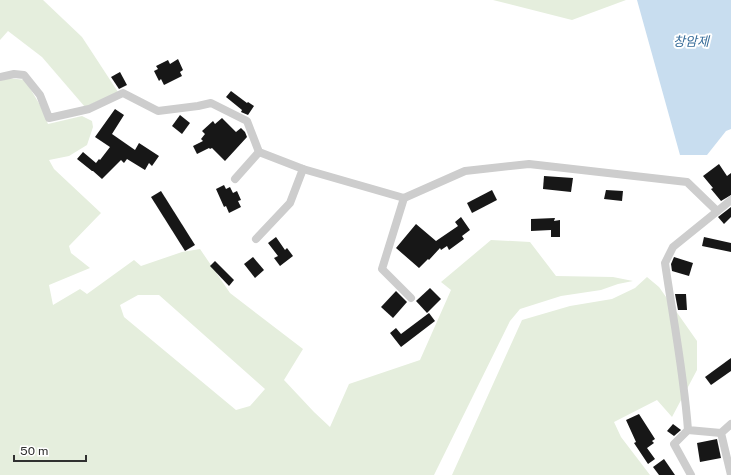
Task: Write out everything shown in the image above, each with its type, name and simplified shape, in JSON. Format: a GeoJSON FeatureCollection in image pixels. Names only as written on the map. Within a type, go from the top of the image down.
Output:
{"type":"FeatureCollection","features":[{"type":"Feature","properties":{"kind":"street"},"geometry":{"type":"LineString","coordinates":[[0,77],[14,74],[24,75],[40,95],[49,118],[89,109],[123,93],[158,111],[198,106],[211,102],[247,121],[259,152],[303,169],[404,198],[465,171],[529,164],[687,182],[717,211]]}},
{"type":"Feature","properties":{"kind":"street"},"geometry":{"type":"LineString","coordinates":[[235,179],[259,152]]}},
{"type":"Feature","properties":{"kind":"street"},"geometry":{"type":"LineString","coordinates":[[256,239],[290,203],[303,169]]}},
{"type":"Feature","properties":{"kind":"street"},"geometry":{"type":"LineString","coordinates":[[404,198],[382,269],[411,298]]}},
{"type":"Feature","properties":{"kind":"street"},"geometry":{"type":"LineString","coordinates":[[691,475],[674,444],[688,430],[685,391],[665,263],[673,247],[731,200]]}},
{"type":"Feature","properties":{"kind":"street"},"geometry":{"type":"LineString","coordinates":[[688,430],[721,433],[731,424]]}},
{"type":"Feature","properties":{"kind":"street"},"geometry":{"type":"LineString","coordinates":[[721,433],[731,475]]}},
{"type":"Feature","properties":{"kind":"green space"},"geometry":{"type":"Polygon","coordinates":[[[0,0],[43,0],[82,37],[118,92],[85,107],[42,57],[8,31],[0,40],[0,0]]]}},
{"type":"Feature","properties":{"kind":"green space"},"geometry":{"type":"Polygon","coordinates":[[[493,0],[626,0],[572,20],[493,0]]]}},
{"type":"Feature","properties":{"kind":"green space"},"geometry":{"type":"Polygon","coordinates":[[[0,77],[25,80],[40,105],[48,124],[82,116],[92,121],[93,127],[87,145],[69,156],[49,160],[54,169],[101,213],[69,246],[71,253],[90,268],[49,285],[53,305],[80,289],[87,294],[134,260],[141,266],[182,252],[200,249],[230,293],[303,349],[284,380],[330,427],[349,384],[420,360],[451,290],[441,282],[491,240],[530,242],[556,276],[613,277],[633,281],[601,290],[561,296],[520,309],[510,321],[434,475],[0,475],[0,77]],[[138,295],[120,305],[124,317],[236,410],[250,406],[265,389],[159,295],[138,295]]]}},
{"type":"Feature","properties":{"kind":"green space"},"geometry":{"type":"Polygon","coordinates":[[[647,277],[659,287],[697,341],[697,370],[672,417],[657,400],[614,422],[621,437],[650,475],[452,475],[522,320],[570,306],[612,299],[635,288],[647,277]]]}},
{"type":"Feature","properties":{"kind":"water","name":"창암제"},"geometry":{"type":"Polygon","coordinates":[[[637,0],[731,0],[731,129],[726,131],[707,155],[680,155],[637,0]]]}},
{"type":"Feature","properties":{"kind":"building"},"geometry":{"type":"Polygon","coordinates":[[[178,59],[183,70],[180,72],[182,76],[164,85],[161,79],[159,81],[154,71],[158,69],[156,66],[168,60],[170,64],[178,59]]]}},
{"type":"Feature","properties":{"kind":"building"},"geometry":{"type":"Polygon","coordinates":[[[120,72],[127,85],[119,89],[111,77],[120,72]]]}},
{"type":"Feature","properties":{"kind":"building"},"geometry":{"type":"Polygon","coordinates":[[[231,91],[247,103],[248,102],[254,106],[248,115],[241,112],[242,110],[226,97],[231,91]]]}},
{"type":"Feature","properties":{"kind":"building"},"geometry":{"type":"Polygon","coordinates":[[[115,109],[124,115],[112,134],[135,150],[139,143],[159,156],[152,166],[149,163],[145,170],[127,159],[124,163],[121,160],[102,179],[77,159],[83,152],[96,163],[110,147],[95,137],[115,109]]]}},
{"type":"Feature","properties":{"kind":"building"},"geometry":{"type":"Polygon","coordinates":[[[180,115],[190,123],[182,134],[172,126],[180,115]]]}},
{"type":"Feature","properties":{"kind":"building"},"geometry":{"type":"Polygon","coordinates":[[[222,118],[236,132],[241,128],[247,137],[225,161],[212,148],[197,154],[193,146],[203,141],[201,139],[205,134],[202,131],[213,121],[215,124],[222,118]]]}},
{"type":"Feature","properties":{"kind":"building"},"geometry":{"type":"Polygon","coordinates":[[[719,164],[727,176],[731,173],[731,195],[721,201],[703,176],[719,164]]]}},
{"type":"Feature","properties":{"kind":"building"},"geometry":{"type":"Polygon","coordinates":[[[544,176],[573,178],[571,192],[543,189],[544,176]]]}},
{"type":"Feature","properties":{"kind":"building"},"geometry":{"type":"Polygon","coordinates":[[[224,185],[226,189],[230,187],[233,193],[237,191],[241,200],[238,201],[241,207],[229,213],[226,206],[224,207],[216,189],[224,185]]]}},
{"type":"Feature","properties":{"kind":"building"},"geometry":{"type":"Polygon","coordinates":[[[492,190],[497,200],[472,213],[467,203],[492,190]]]}},
{"type":"Feature","properties":{"kind":"building"},"geometry":{"type":"Polygon","coordinates":[[[606,190],[623,191],[622,201],[604,199],[606,190]]]}},
{"type":"Feature","properties":{"kind":"building"},"geometry":{"type":"Polygon","coordinates":[[[161,191],[195,245],[185,251],[151,197],[161,191]]]}},
{"type":"Feature","properties":{"kind":"building"},"geometry":{"type":"Polygon","coordinates":[[[731,207],[731,217],[724,224],[718,217],[731,207]]]}},
{"type":"Feature","properties":{"kind":"building"},"geometry":{"type":"Polygon","coordinates":[[[461,217],[470,230],[462,236],[464,239],[449,250],[447,246],[441,250],[440,248],[419,268],[396,248],[416,224],[436,241],[458,226],[455,222],[461,217]]]}},
{"type":"Feature","properties":{"kind":"building"},"geometry":{"type":"Polygon","coordinates":[[[555,218],[554,221],[560,220],[560,237],[551,237],[551,230],[531,231],[531,219],[555,218]]]}},
{"type":"Feature","properties":{"kind":"building"},"geometry":{"type":"Polygon","coordinates":[[[276,237],[285,250],[287,248],[293,256],[280,266],[274,258],[278,256],[268,243],[276,237]]]}},
{"type":"Feature","properties":{"kind":"building"},"geometry":{"type":"Polygon","coordinates":[[[704,237],[731,243],[731,252],[702,246],[704,237]]]}},
{"type":"Feature","properties":{"kind":"building"},"geometry":{"type":"Polygon","coordinates":[[[253,257],[264,270],[255,278],[244,264],[253,257]]]}},
{"type":"Feature","properties":{"kind":"building"},"geometry":{"type":"Polygon","coordinates":[[[674,257],[693,263],[689,276],[672,271],[671,264],[674,257]]]}},
{"type":"Feature","properties":{"kind":"building"},"geometry":{"type":"Polygon","coordinates":[[[215,261],[234,280],[229,286],[210,266],[215,261]]]}},
{"type":"Feature","properties":{"kind":"building"},"geometry":{"type":"Polygon","coordinates":[[[430,288],[441,299],[427,313],[416,301],[430,288]]]}},
{"type":"Feature","properties":{"kind":"building"},"geometry":{"type":"Polygon","coordinates":[[[396,291],[407,302],[393,318],[381,307],[396,291]]]}},
{"type":"Feature","properties":{"kind":"building"},"geometry":{"type":"Polygon","coordinates":[[[675,294],[686,294],[687,310],[678,310],[675,294]]]}},
{"type":"Feature","properties":{"kind":"building"},"geometry":{"type":"Polygon","coordinates":[[[429,313],[435,321],[401,347],[390,333],[396,328],[401,334],[429,313]]]}},
{"type":"Feature","properties":{"kind":"building"},"geometry":{"type":"Polygon","coordinates":[[[731,358],[731,371],[711,385],[705,377],[731,358]]]}},
{"type":"Feature","properties":{"kind":"building"},"geometry":{"type":"Polygon","coordinates":[[[639,414],[655,439],[652,441],[654,443],[647,448],[655,459],[648,464],[634,443],[636,442],[626,420],[639,414]]]}},
{"type":"Feature","properties":{"kind":"building"},"geometry":{"type":"Polygon","coordinates":[[[673,424],[681,430],[674,436],[667,431],[673,424]]]}},
{"type":"Feature","properties":{"kind":"building"},"geometry":{"type":"Polygon","coordinates":[[[717,439],[721,458],[700,462],[697,443],[717,439]]]}},
{"type":"Feature","properties":{"kind":"building"},"geometry":{"type":"Polygon","coordinates":[[[664,459],[675,475],[659,475],[653,467],[664,459]]]}}]}
